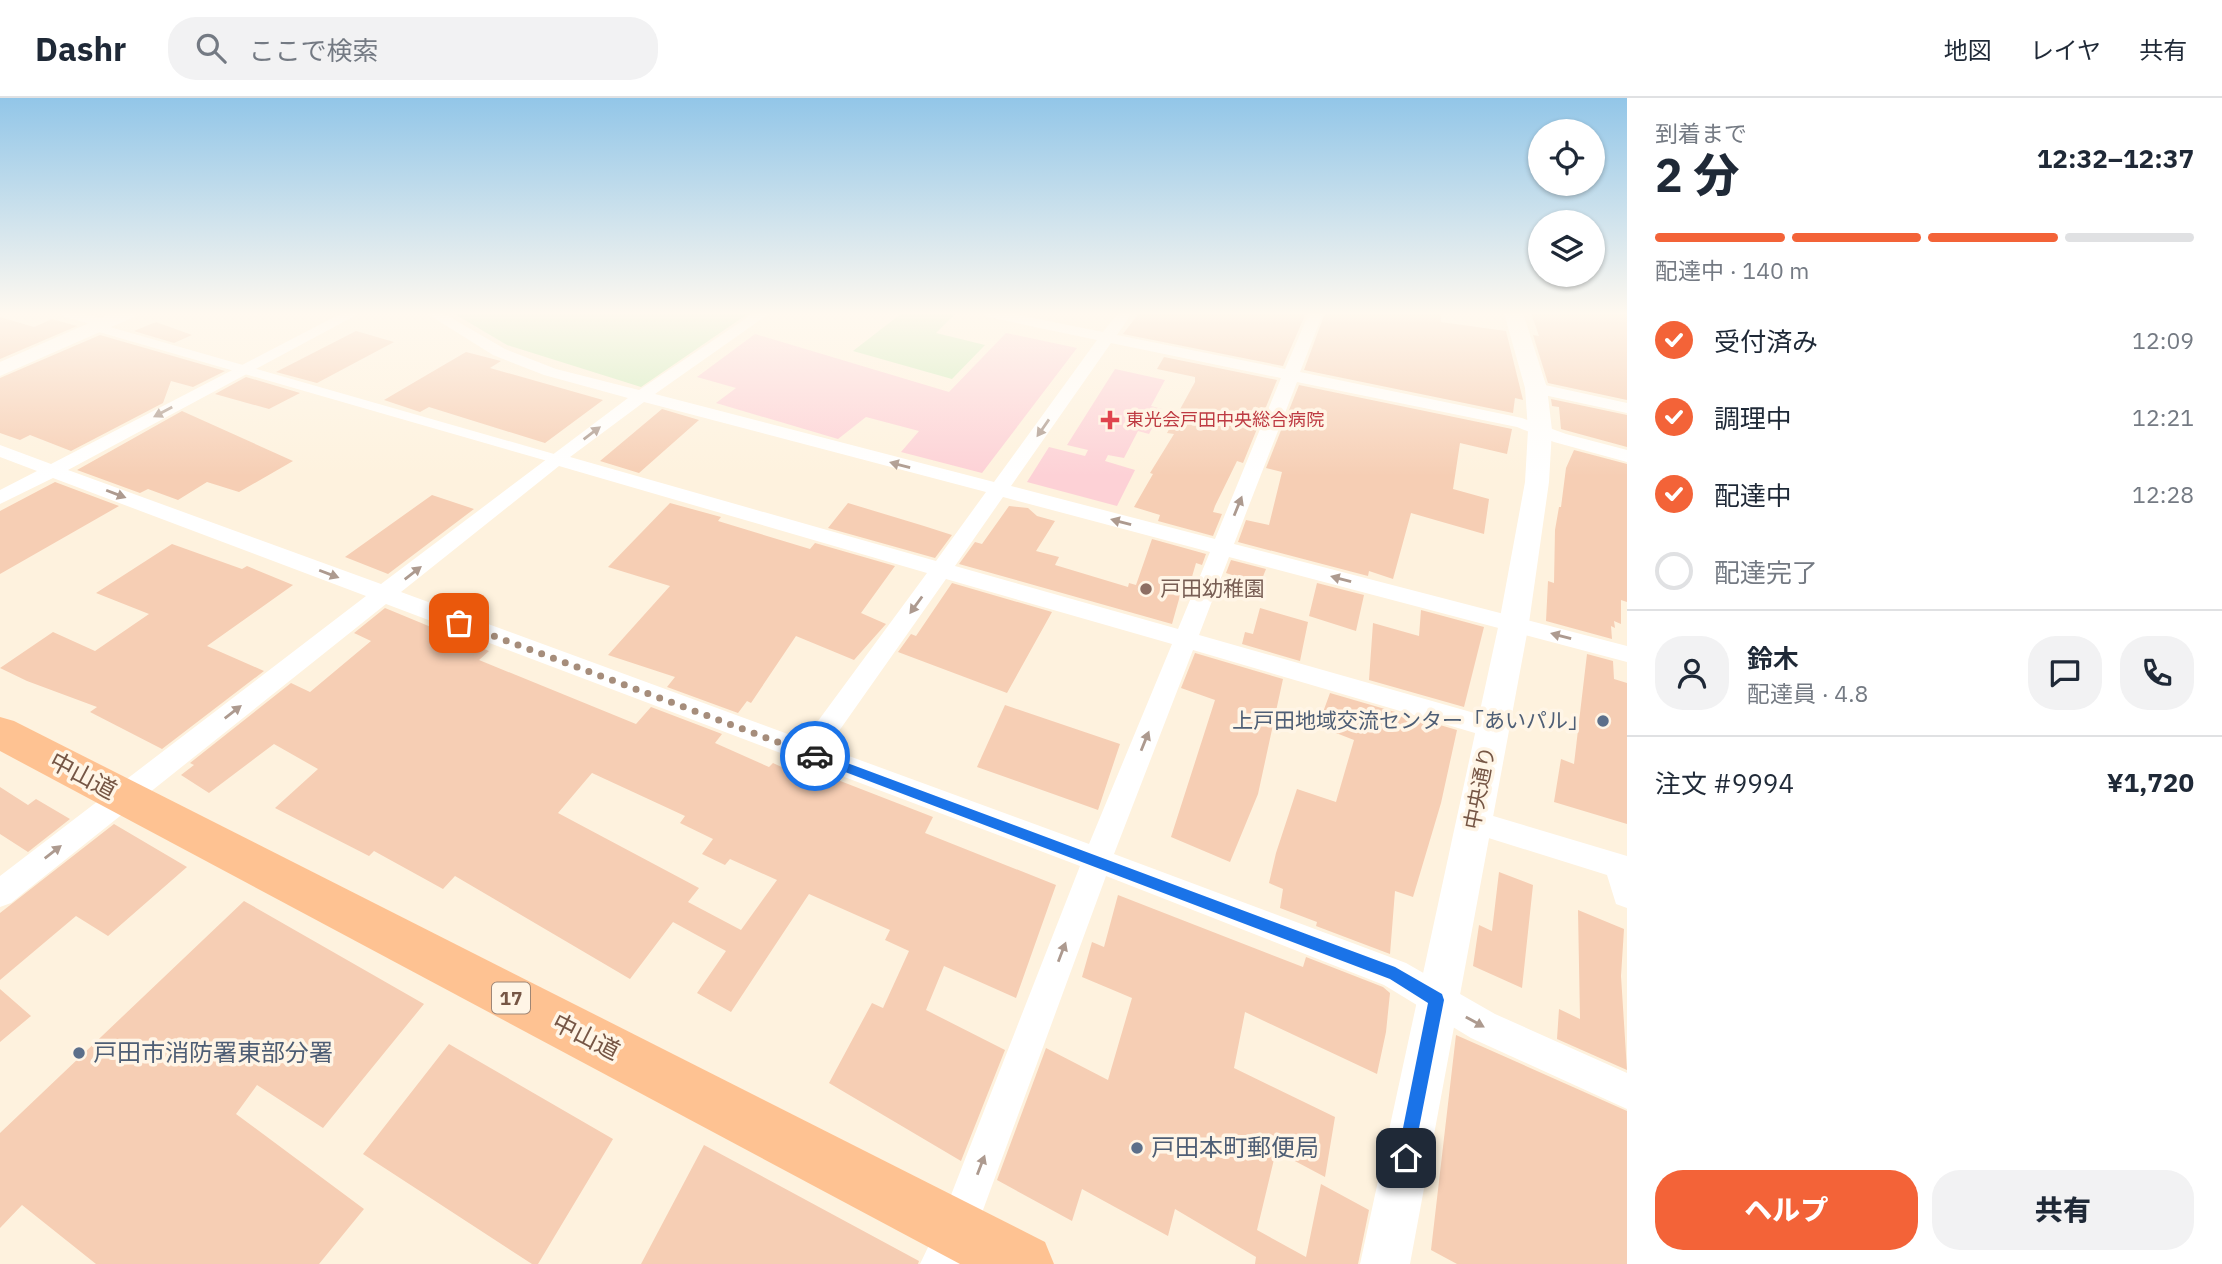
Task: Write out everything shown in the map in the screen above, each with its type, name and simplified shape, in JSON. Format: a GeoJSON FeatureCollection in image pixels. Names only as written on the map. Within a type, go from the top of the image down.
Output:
{"type":"FeatureCollection","features":[{"type":"Feature","properties":{"kind":"highway","name":"中山道"},"geometry":{"type":"LineString","coordinates":[[0,732],[948,1246],[1023,1264]]}},
{"type":"Feature","properties":{"kind":"street"},"geometry":{"type":"LineString","coordinates":[[240,367],[1492,729]]}},
{"type":"Feature","properties":{"kind":"street"},"geometry":{"type":"LineString","coordinates":[[0,498],[248,367]]}},
{"type":"Feature","properties":{"kind":"street"},"geometry":{"type":"LineString","coordinates":[[538,367],[640,397],[1627,654]]}},
{"type":"Feature","properties":{"kind":"street"},"geometry":{"type":"LineString","coordinates":[[0,894],[556,459],[683,367]]}},
{"type":"Feature","properties":{"kind":"street"},"geometry":{"type":"LineString","coordinates":[[808,753],[1086,367]]}},
{"type":"Feature","properties":{"kind":"street"},"geometry":{"type":"LineString","coordinates":[[1254,367],[1522,423],[1560,438],[1627,456]]}},
{"type":"Feature","properties":{"kind":"street"},"geometry":{"type":"LineString","coordinates":[[948,1246],[1097,860],[1294,367]]}},
{"type":"Feature","properties":{"kind":"street","name":"中央通り"},"geometry":{"type":"LineString","coordinates":[[1385,1264],[1514,624],[1537,482],[1540,430],[1536,388],[1530,367]]}},
{"type":"Feature","properties":{"kind":"street"},"geometry":{"type":"LineString","coordinates":[[1536,388],[1627,408]]}},
{"type":"Feature","properties":{"kind":"street"},"geometry":{"type":"LineString","coordinates":[[0,451],[1097,860],[1395,974],[1483,1026],[1627,1091]]}},
{"type":"Feature","properties":{"kind":"street"},"geometry":{"type":"LineString","coordinates":[[1473,822],[1624,877]]}},
{"type":"Feature","properties":{"kind":"shaded area"},"geometry":{"type":"Polygon","coordinates":[[[710,367],[867,367],[949,392],[973,367],[1062,367],[982,473],[901,452],[919,431],[866,417],[838,439],[716,403],[736,388],[697,377],[710,367]]]}},
{"type":"Feature","properties":{"kind":"shaded area"},"geometry":{"type":"Polygon","coordinates":[[[1115,369],[1165,380],[1151,406],[1162,409],[1149,434],[1138,431],[1124,458],[1108,455],[1105,461],[1135,470],[1117,506],[1027,482],[1049,447],[1085,456],[1088,450],[1067,445],[1115,369]]]}},
{"type":"Feature","properties":{"kind":"green space"},"geometry":{"type":"Polygon","coordinates":[[[579,367],[670,367],[641,387],[579,367]]]}},
{"type":"Feature","properties":{"kind":"green space"},"geometry":{"type":"Polygon","coordinates":[[[911,367],[963,367],[952,379],[911,367]]]}},
{"type":"Feature","properties":{"kind":"building"},"geometry":{"type":"Polygon","coordinates":[[[25,367],[213,367],[225,371],[193,387],[171,381],[163,403],[71,451],[30,435],[20,440],[0,433],[0,378],[25,367]]]}},
{"type":"Feature","properties":{"kind":"building"},"geometry":{"type":"Polygon","coordinates":[[[285,367],[346,367],[317,383],[276,372],[285,367]]]}},
{"type":"Feature","properties":{"kind":"building"},"geometry":{"type":"Polygon","coordinates":[[[440,367],[491,367],[603,400],[545,443],[429,407],[420,412],[384,400],[440,367]]]}},
{"type":"Feature","properties":{"kind":"building"},"geometry":{"type":"Polygon","coordinates":[[[1215,367],[1277,380],[1243,463],[1237,461],[1215,506],[1213,512],[1222,514],[1213,536],[1158,521],[1160,515],[1134,507],[1153,474],[1150,473],[1174,434],[1167,433],[1195,382],[1195,377],[1157,369],[1215,367]]]}},
{"type":"Feature","properties":{"kind":"building"},"geometry":{"type":"Polygon","coordinates":[[[1305,367],[1515,367],[1523,400],[1515,398],[1513,413],[1304,370],[1305,367]]]}},
{"type":"Feature","properties":{"kind":"building"},"geometry":{"type":"Polygon","coordinates":[[[1543,367],[1627,367],[1627,400],[1548,383],[1543,367]]]}},
{"type":"Feature","properties":{"kind":"building"},"geometry":{"type":"Polygon","coordinates":[[[246,377],[300,393],[269,409],[215,394],[246,377]]]}},
{"type":"Feature","properties":{"kind":"building"},"geometry":{"type":"Polygon","coordinates":[[[1299,385],[1512,429],[1507,454],[1460,443],[1453,489],[1489,499],[1484,534],[1411,513],[1393,579],[1369,571],[1368,576],[1238,542],[1246,520],[1269,525],[1282,472],[1266,468],[1299,385]]]}},
{"type":"Feature","properties":{"kind":"building"},"geometry":{"type":"Polygon","coordinates":[[[1551,399],[1627,415],[1627,447],[1561,429],[1559,407],[1552,406],[1551,399]]]}},
{"type":"Feature","properties":{"kind":"building"},"geometry":{"type":"Polygon","coordinates":[[[662,409],[699,420],[639,473],[600,461],[662,409]]]}},
{"type":"Feature","properties":{"kind":"building"},"geometry":{"type":"Polygon","coordinates":[[[182,411],[293,461],[239,492],[207,482],[178,500],[148,489],[140,493],[77,470],[182,411]]]}},
{"type":"Feature","properties":{"kind":"building"},"geometry":{"type":"Polygon","coordinates":[[[1574,450],[1627,464],[1627,602],[1621,600],[1621,624],[1614,621],[1615,628],[1611,626],[1612,639],[1546,621],[1548,581],[1554,583],[1555,530],[1566,468],[1574,450]]]}},
{"type":"Feature","properties":{"kind":"building"},"geometry":{"type":"Polygon","coordinates":[[[55,482],[119,506],[0,574],[0,511],[55,482]]]}},
{"type":"Feature","properties":{"kind":"building"},"geometry":{"type":"Polygon","coordinates":[[[432,495],[474,509],[388,574],[345,557],[432,495]]]}},
{"type":"Feature","properties":{"kind":"building"},"geometry":{"type":"Polygon","coordinates":[[[670,503],[721,517],[718,521],[810,549],[815,543],[895,566],[861,613],[886,624],[854,660],[796,636],[751,703],[747,701],[738,713],[667,687],[675,677],[608,655],[670,586],[608,567],[670,503]]]}},
{"type":"Feature","properties":{"kind":"building"},"geometry":{"type":"Polygon","coordinates":[[[848,503],[952,535],[935,558],[828,528],[848,503]]]}},
{"type":"Feature","properties":{"kind":"building"},"geometry":{"type":"Polygon","coordinates":[[[1009,506],[1028,508],[1037,516],[1055,521],[1036,551],[1059,557],[1055,565],[1128,587],[1129,583],[1136,585],[1152,539],[1206,554],[1202,565],[1196,563],[1189,587],[1183,585],[1172,624],[959,564],[975,542],[982,544],[1009,506]]]}},
{"type":"Feature","properties":{"kind":"building"},"geometry":{"type":"Polygon","coordinates":[[[172,544],[242,569],[247,566],[293,585],[207,646],[264,671],[162,749],[90,712],[97,707],[0,668],[53,632],[95,651],[149,614],[96,593],[172,544]]]}},
{"type":"Feature","properties":{"kind":"building"},"geometry":{"type":"Polygon","coordinates":[[[1231,560],[1266,569],[1260,584],[1226,573],[1231,560]]]}},
{"type":"Feature","properties":{"kind":"building"},"geometry":{"type":"Polygon","coordinates":[[[952,583],[1052,612],[1007,693],[898,652],[911,634],[916,636],[952,583]]]}},
{"type":"Feature","properties":{"kind":"building"},"geometry":{"type":"Polygon","coordinates":[[[1317,583],[1364,595],[1356,631],[1309,616],[1317,583]]]}},
{"type":"Feature","properties":{"kind":"building"},"geometry":{"type":"Polygon","coordinates":[[[385,608],[489,651],[479,660],[636,724],[651,707],[722,734],[715,743],[769,767],[773,763],[807,779],[812,770],[933,817],[925,833],[1056,885],[1016,998],[944,966],[926,1010],[1005,1050],[961,1161],[829,1083],[872,1003],[883,1008],[909,951],[885,940],[890,930],[809,894],[731,1012],[697,993],[726,951],[673,922],[630,979],[455,876],[443,889],[374,851],[369,856],[275,808],[318,769],[274,744],[209,793],[181,775],[194,765],[190,763],[291,683],[310,692],[371,641],[354,633],[385,608]],[[592,773],[558,813],[699,888],[688,902],[741,930],[777,880],[730,859],[725,865],[702,854],[713,839],[680,823],[685,816],[592,773]]]}},
{"type":"Feature","properties":{"kind":"building"},"geometry":{"type":"Polygon","coordinates":[[[1260,608],[1308,622],[1300,661],[1242,644],[1245,632],[1253,634],[1260,608]]]}},
{"type":"Feature","properties":{"kind":"building"},"geometry":{"type":"Polygon","coordinates":[[[1421,610],[1484,627],[1464,707],[1369,680],[1373,623],[1419,636],[1421,610]]]}},
{"type":"Feature","properties":{"kind":"building"},"geometry":{"type":"Polygon","coordinates":[[[1195,653],[1283,679],[1258,794],[1230,862],[1171,837],[1215,700],[1181,688],[1195,653]]]}},
{"type":"Feature","properties":{"kind":"building","name":"上戸田地域交流センター「あいパル」"},"geometry":{"type":"Polygon","coordinates":[[[1587,654],[1613,661],[1614,679],[1627,683],[1627,824],[1554,802],[1561,759],[1574,764],[1587,654]]]}},
{"type":"Feature","properties":{"kind":"building"},"geometry":{"type":"Polygon","coordinates":[[[1330,693],[1457,730],[1441,803],[1413,897],[1395,891],[1390,954],[1316,926],[1317,922],[1280,908],[1283,889],[1269,883],[1297,789],[1336,802],[1354,740],[1318,726],[1330,693]]]}},
{"type":"Feature","properties":{"kind":"building"},"geometry":{"type":"Polygon","coordinates":[[[1005,705],[1120,744],[1098,810],[977,767],[1005,705]]]}},
{"type":"Feature","properties":{"kind":"building"},"geometry":{"type":"Polygon","coordinates":[[[0,787],[28,805],[36,799],[70,819],[28,852],[0,834],[0,787]]]}},
{"type":"Feature","properties":{"kind":"building"},"geometry":{"type":"Polygon","coordinates":[[[114,824],[187,867],[108,936],[76,916],[0,980],[0,913],[114,824]]]}},
{"type":"Feature","properties":{"kind":"building"},"geometry":{"type":"Polygon","coordinates":[[[1499,872],[1533,885],[1522,988],[1473,966],[1479,925],[1492,931],[1499,872]]]}},
{"type":"Feature","properties":{"kind":"building"},"geometry":{"type":"Polygon","coordinates":[[[1118,895],[1303,967],[1306,957],[1383,987],[1390,993],[1386,1032],[1377,1074],[1245,1012],[1234,1068],[1335,1117],[1325,1177],[1276,1151],[1257,1230],[1306,1257],[1321,1184],[1369,1210],[1358,1264],[1255,1264],[1256,1257],[1175,1209],[1168,1236],[1082,1189],[1072,1221],[997,1180],[1046,1048],[1108,1080],[1132,998],[1082,977],[1092,942],[1104,947],[1118,895]]]}},
{"type":"Feature","properties":{"kind":"building"},"geometry":{"type":"Polygon","coordinates":[[[244,901],[424,1004],[323,1128],[257,1085],[236,1114],[364,1209],[319,1264],[96,1264],[22,1205],[0,1228],[0,1133],[244,901]]]}},
{"type":"Feature","properties":{"kind":"building"},"geometry":{"type":"Polygon","coordinates":[[[1578,910],[1624,929],[1621,976],[1627,1070],[1557,1039],[1559,1009],[1580,1019],[1578,910]]]}},
{"type":"Feature","properties":{"kind":"building"},"geometry":{"type":"Polygon","coordinates":[[[0,989],[31,1016],[0,1042],[0,989]]]}},
{"type":"Feature","properties":{"kind":"building"},"geometry":{"type":"Polygon","coordinates":[[[1456,1035],[1627,1111],[1627,1264],[1457,1264],[1431,1250],[1456,1035]]]}},
{"type":"Feature","properties":{"kind":"building"},"geometry":{"type":"Polygon","coordinates":[[[449,1044],[613,1139],[538,1264],[532,1264],[363,1154],[449,1044]]]}},
{"type":"Feature","properties":{"kind":"building"},"geometry":{"type":"Polygon","coordinates":[[[704,1145],[919,1261],[918,1264],[641,1264],[704,1145]]]}},
{"type":"Feature","properties":{"kind":"way so far"},"geometry":{"type":"LineString","coordinates":[[459,623],[815,756]]}},
{"type":"Feature","properties":{"kind":"place","name":"東光会戸田中央総合病院"},"geometry":{"type":"Point","coordinates":[1110,420]}},
{"type":"Feature","properties":{"kind":"place","name":"戸田幼稚園"},"geometry":{"type":"Point","coordinates":[1146,589]}},
{"type":"Feature","properties":{"kind":"place","name":"上戸田地域交流センター「あいパル」"},"geometry":{"type":"Point","coordinates":[1603,721]}},
{"type":"Feature","properties":{"kind":"place","name":"戸田市消防署東部分署"},"geometry":{"type":"Point","coordinates":[79,1053]}},
{"type":"Feature","properties":{"kind":"place","name":"戸田本町郵便局"},"geometry":{"type":"Point","coordinates":[1137,1148]}},
{"type":"Feature","properties":{"kind":"route"},"geometry":{"type":"LineString","coordinates":[[815,756],[1395,974],[1437,1000],[1406,1158]]}}]}
